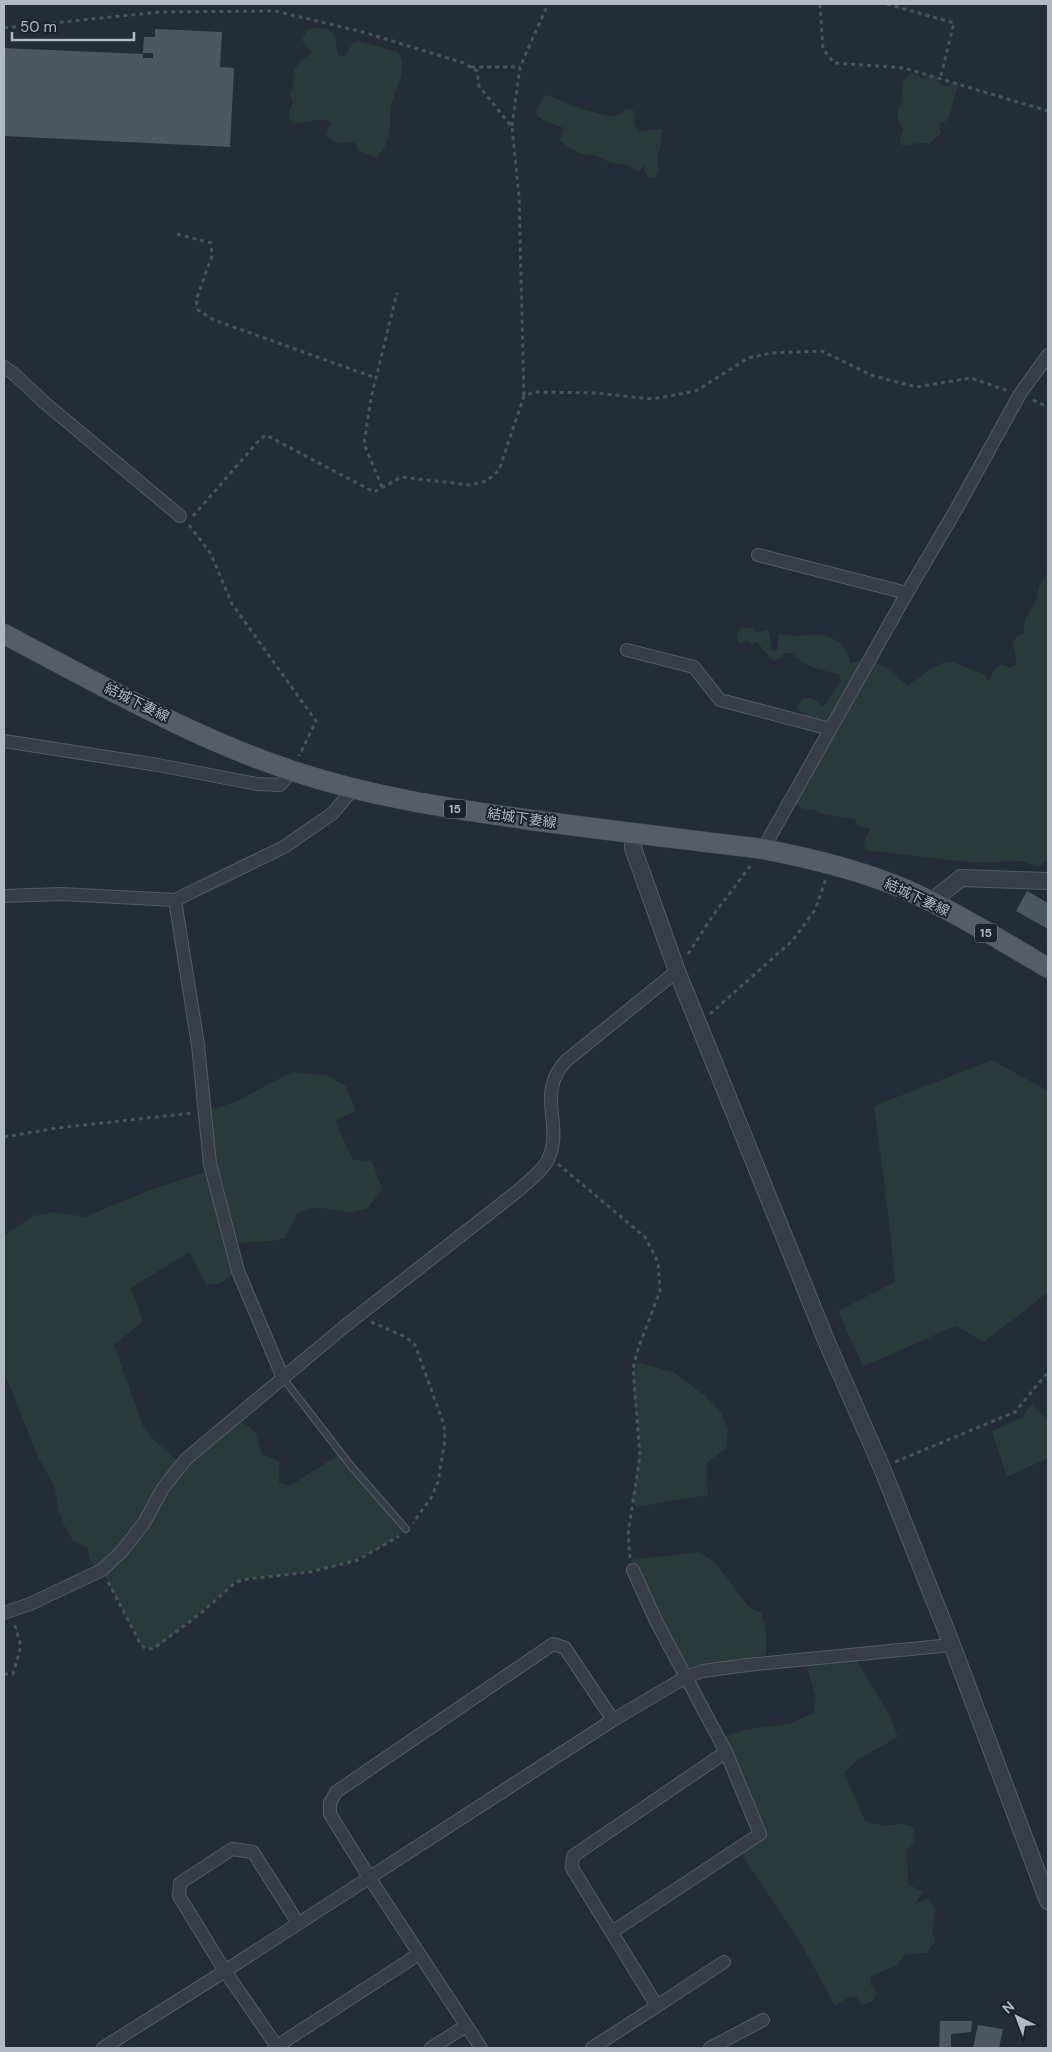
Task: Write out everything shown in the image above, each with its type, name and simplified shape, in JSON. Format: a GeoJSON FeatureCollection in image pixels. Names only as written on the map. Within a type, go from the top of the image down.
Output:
{"type":"FeatureCollection","features":[{"type":"Feature","properties":{"kind":"main road","name":"結城下妻線"},"geometry":{"type":"LineString","coordinates":[[4,634],[126,698],[209,738],[292,770],[353,789],[459,810],[763,849],[832,865],[876,878],[931,902],[1048,968]]}},
{"type":"Feature","properties":{"kind":"street"},"geometry":{"type":"LineString","coordinates":[[763,849],[1020,394],[1048,355]]}},
{"type":"Feature","properties":{"kind":"street"},"geometry":{"type":"LineString","coordinates":[[4,367],[14,374],[45,404],[180,516]]}},
{"type":"Feature","properties":{"kind":"street"},"geometry":{"type":"LineString","coordinates":[[758,555],[907,592]]}},
{"type":"Feature","properties":{"kind":"street"},"geometry":{"type":"LineString","coordinates":[[627,650],[694,667],[720,700],[830,729]]}},
{"type":"Feature","properties":{"kind":"street"},"geometry":{"type":"LineString","coordinates":[[4,741],[158,764],[257,784],[280,785],[292,770]]}},
{"type":"Feature","properties":{"kind":"street"},"geometry":{"type":"LineString","coordinates":[[4,896],[61,894],[175,900],[284,847],[333,814],[353,789]]}},
{"type":"Feature","properties":{"kind":"street"},"geometry":{"type":"LineString","coordinates":[[634,833],[633,848],[677,971],[828,1345],[882,1468],[952,1645],[1048,1900]]}},
{"type":"Feature","properties":{"kind":"street"},"geometry":{"type":"LineString","coordinates":[[931,902],[961,878],[1048,881]]}},
{"type":"Feature","properties":{"kind":"street"},"geometry":{"type":"LineString","coordinates":[[175,900],[198,1045],[210,1164],[238,1271],[283,1378]]}},
{"type":"Feature","properties":{"kind":"street"},"geometry":{"type":"LineString","coordinates":[[7,1611],[30,1604],[102,1570],[122,1551],[144,1523],[163,1488],[186,1459],[356,1317],[519,1190],[541,1169],[550,1155],[552,1143],[551,1085],[555,1075],[567,1060],[677,971]]}},
{"type":"Feature","properties":{"kind":"street"},"geometry":{"type":"LineString","coordinates":[[612,1932],[760,1834],[726,1752],[656,1621],[633,1570]]}},
{"type":"Feature","properties":{"kind":"street"},"geometry":{"type":"LineString","coordinates":[[481,2048],[330,1814],[330,1803],[336,1792],[553,1644],[565,1648],[613,1720]]}},
{"type":"Feature","properties":{"kind":"street"},"geometry":{"type":"LineString","coordinates":[[103,2048],[225,1972],[613,1720],[686,1677],[703,1671],[747,1665],[952,1645]]}},
{"type":"Feature","properties":{"kind":"street"},"geometry":{"type":"LineString","coordinates":[[657,2006],[572,1868],[572,1856],[726,1752]]}},
{"type":"Feature","properties":{"kind":"street"},"geometry":{"type":"LineString","coordinates":[[298,1923],[252,1852],[232,1849],[180,1883],[179,1896],[225,1972],[276,2048],[419,1954]]}},
{"type":"Feature","properties":{"kind":"street"},"geometry":{"type":"LineString","coordinates":[[592,2048],[724,1962]]}},
{"type":"Feature","properties":{"kind":"street"},"geometry":{"type":"LineString","coordinates":[[710,2048],[763,2020]]}},
{"type":"Feature","properties":{"kind":"street"},"geometry":{"type":"LineString","coordinates":[[431,2048],[466,2026]]}},
{"type":"Feature","properties":{"kind":"lane"},"geometry":{"type":"LineString","coordinates":[[283,1378],[351,1466],[406,1530]]}},
{"type":"Feature","properties":{"kind":"path"},"geometry":{"type":"LineString","coordinates":[[292,770],[316,720],[232,604],[211,554],[188,522],[261,438],[266,435],[374,492],[401,478],[470,485],[487,480],[498,470],[524,396],[519,196],[512,126],[520,68],[548,4]]}},
{"type":"Feature","properties":{"kind":"path"},"geometry":{"type":"LineString","coordinates":[[820,4],[823,49],[834,62],[904,68],[1048,111]]}},
{"type":"Feature","properties":{"kind":"path"},"geometry":{"type":"LineString","coordinates":[[887,4],[954,23],[940,79]]}},
{"type":"Feature","properties":{"kind":"path"},"geometry":{"type":"LineString","coordinates":[[4,28],[160,12],[274,11],[363,32],[464,63],[477,71],[479,86],[512,126]]}},
{"type":"Feature","properties":{"kind":"path"},"geometry":{"type":"LineString","coordinates":[[471,67],[520,68]]}},
{"type":"Feature","properties":{"kind":"path"},"geometry":{"type":"LineString","coordinates":[[177,234],[211,243],[212,256],[196,300],[198,310],[214,320],[376,378]]}},
{"type":"Feature","properties":{"kind":"path"},"geometry":{"type":"LineString","coordinates":[[382,487],[364,444],[376,378],[397,293]]}},
{"type":"Feature","properties":{"kind":"path"},"geometry":{"type":"LineString","coordinates":[[524,396],[535,392],[596,393],[653,400],[696,392],[748,358],[771,352],[822,351],[871,375],[916,387],[971,378],[1020,394]]}},
{"type":"Feature","properties":{"kind":"path"},"geometry":{"type":"LineString","coordinates":[[677,971],[714,914],[763,849]]}},
{"type":"Feature","properties":{"kind":"path"},"geometry":{"type":"LineString","coordinates":[[698,1025],[793,940],[815,910],[832,865]]}},
{"type":"Feature","properties":{"kind":"path"},"geometry":{"type":"LineString","coordinates":[[4,1137],[57,1128],[204,1112]]}},
{"type":"Feature","properties":{"kind":"path"},"geometry":{"type":"LineString","coordinates":[[550,1155],[580,1184],[645,1237],[658,1262],[660,1290],[639,1346],[633,1368],[640,1456],[628,1534],[633,1570]]}},
{"type":"Feature","properties":{"kind":"path"},"geometry":{"type":"LineString","coordinates":[[102,1570],[141,1645],[145,1648],[153,1649],[201,1613],[236,1582],[310,1572],[358,1560],[393,1541],[406,1530],[431,1498],[438,1482],[446,1440],[444,1425],[415,1345],[406,1337],[389,1328],[356,1317]]}},
{"type":"Feature","properties":{"kind":"path"},"geometry":{"type":"LineString","coordinates":[[882,1468],[1015,1412],[1048,1372]]}},
{"type":"Feature","properties":{"kind":"path"},"geometry":{"type":"LineString","coordinates":[[4,1674],[13,1674],[20,1646],[7,1611]]}},
{"type":"Feature","properties":{"kind":"shaded area"},"geometry":{"type":"Polygon","coordinates":[[[316,28],[327,29],[334,34],[338,55],[344,56],[354,42],[359,41],[398,52],[402,67],[391,107],[390,132],[385,146],[376,157],[359,151],[354,141],[342,143],[332,140],[326,134],[331,122],[321,119],[295,124],[290,119],[289,111],[293,102],[290,95],[294,86],[294,71],[311,53],[302,40],[307,30],[316,28]]]}},
{"type":"Feature","properties":{"kind":"shaded area"},"geometry":{"type":"Polygon","coordinates":[[[911,73],[917,74],[923,79],[930,74],[935,75],[938,82],[943,86],[949,86],[955,81],[959,82],[949,117],[945,122],[939,123],[941,133],[929,144],[901,145],[900,140],[903,128],[898,114],[904,79],[911,73]]]}},
{"type":"Feature","properties":{"kind":"shaded area"},"geometry":{"type":"Polygon","coordinates":[[[548,95],[581,109],[614,117],[627,109],[633,110],[636,116],[634,123],[638,131],[661,129],[659,169],[655,178],[649,178],[644,171],[645,165],[638,172],[629,166],[580,153],[568,147],[560,140],[564,128],[537,116],[536,110],[544,96],[548,95]]]}},
{"type":"Feature","properties":{"kind":"shaded area"},"geometry":{"type":"Polygon","coordinates":[[[1048,572],[1048,861],[1044,861],[1042,866],[1036,866],[1023,861],[977,863],[871,851],[865,848],[864,842],[870,829],[856,825],[855,819],[820,814],[816,810],[805,809],[797,805],[795,798],[801,769],[819,745],[821,737],[819,720],[814,717],[808,717],[797,708],[803,699],[806,698],[816,701],[823,707],[841,681],[840,675],[809,666],[791,653],[786,653],[775,661],[770,658],[757,642],[752,644],[747,641],[739,644],[737,636],[742,628],[751,628],[756,633],[768,630],[771,649],[775,652],[778,649],[778,634],[798,636],[814,634],[832,638],[847,651],[850,663],[860,661],[866,657],[885,667],[908,686],[929,670],[943,663],[953,662],[985,675],[989,681],[993,671],[1002,664],[1010,668],[1016,665],[1013,644],[1017,636],[1023,634],[1025,619],[1036,601],[1040,584],[1048,572]]]}},
{"type":"Feature","properties":{"kind":"shaded area"},"geometry":{"type":"Polygon","coordinates":[[[992,1060],[1048,1091],[1048,1292],[984,1342],[956,1326],[863,1366],[838,1311],[895,1282],[874,1106],[992,1060]]]}},
{"type":"Feature","properties":{"kind":"shaded area"},"geometry":{"type":"Polygon","coordinates":[[[292,1072],[326,1075],[346,1086],[356,1111],[335,1121],[353,1160],[372,1161],[382,1189],[368,1208],[350,1213],[323,1208],[311,1208],[297,1214],[285,1238],[272,1241],[231,1243],[238,1271],[219,1284],[206,1284],[189,1252],[131,1288],[143,1321],[114,1345],[143,1426],[153,1439],[181,1464],[235,1418],[255,1431],[262,1454],[279,1461],[279,1483],[290,1486],[341,1453],[406,1529],[380,1548],[352,1561],[306,1572],[236,1582],[160,1645],[148,1649],[141,1645],[102,1571],[90,1561],[87,1547],[74,1542],[65,1527],[58,1509],[55,1488],[37,1455],[4,1371],[4,1236],[33,1216],[55,1212],[85,1217],[145,1192],[211,1170],[204,1112],[235,1102],[292,1072]]]}},
{"type":"Feature","properties":{"kind":"shaded area"},"geometry":{"type":"Polygon","coordinates":[[[635,1362],[674,1372],[705,1396],[722,1413],[728,1430],[726,1448],[706,1464],[708,1495],[637,1507],[631,1502],[639,1444],[633,1385],[635,1362]]]}},
{"type":"Feature","properties":{"kind":"shaded area"},"geometry":{"type":"Polygon","coordinates":[[[1031,1404],[1048,1420],[1048,1462],[1046,1459],[1007,1477],[992,1431],[1022,1418],[1031,1404]]]}},
{"type":"Feature","properties":{"kind":"shaded area"},"geometry":{"type":"Polygon","coordinates":[[[699,1552],[715,1562],[749,1607],[761,1613],[766,1627],[766,1655],[687,1671],[633,1570],[631,1560],[699,1552]]]}},
{"type":"Feature","properties":{"kind":"shaded area"},"geometry":{"type":"Polygon","coordinates":[[[857,1661],[889,1714],[898,1737],[860,1758],[844,1773],[865,1821],[883,1826],[901,1824],[913,1827],[916,1840],[907,1851],[908,1884],[923,1892],[915,1904],[927,1899],[935,1908],[932,1930],[935,1941],[927,1953],[906,1954],[896,1966],[871,1976],[870,1984],[877,1992],[873,2001],[863,2005],[857,1998],[849,1997],[835,2006],[799,1940],[738,1849],[760,1834],[719,1739],[744,1730],[791,1723],[813,1713],[816,1699],[806,1664],[857,1661]]]}},
{"type":"Feature","properties":{"kind":"building"},"geometry":{"type":"Polygon","coordinates":[[[155,29],[222,32],[220,67],[234,68],[230,147],[4,136],[4,48],[143,54],[143,58],[153,58],[153,53],[143,53],[144,37],[155,37],[155,29]]]}},
{"type":"Feature","properties":{"kind":"building"},"geometry":{"type":"Polygon","coordinates":[[[1027,891],[1048,903],[1048,929],[1016,911],[1027,891]]]}},
{"type":"Feature","properties":{"kind":"building"},"geometry":{"type":"Polygon","coordinates":[[[940,2021],[972,2021],[971,2032],[951,2034],[951,2048],[939,2048],[940,2021]]]}},
{"type":"Feature","properties":{"kind":"building"},"geometry":{"type":"Polygon","coordinates":[[[978,2025],[1003,2029],[999,2048],[973,2048],[978,2025]]]}}]}
